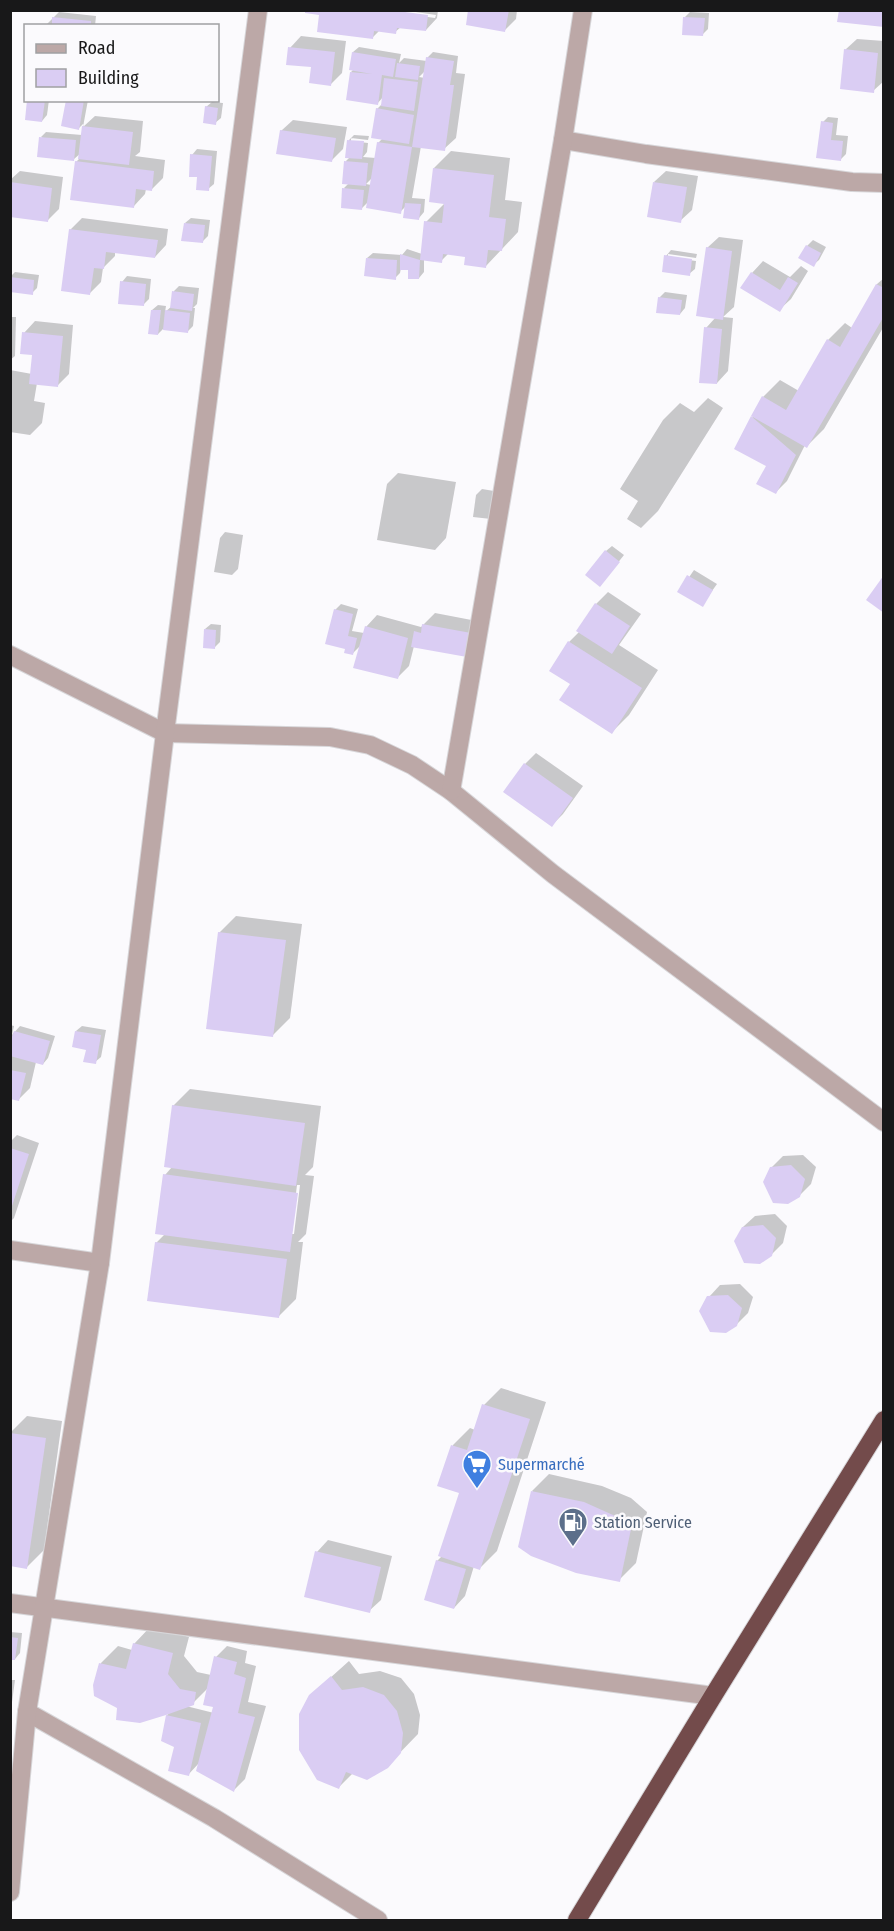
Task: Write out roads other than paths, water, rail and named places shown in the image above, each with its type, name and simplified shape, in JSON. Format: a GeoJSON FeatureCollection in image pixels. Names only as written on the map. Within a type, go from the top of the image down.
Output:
{"type":"FeatureCollection","features":[{"type":"Feature","properties":{"kind":"highway"},"geometry":{"type":"LineString","coordinates":[[577,1920],[884,1420]]}},
{"type":"Feature","properties":{"kind":"street"},"geometry":{"type":"LineString","coordinates":[[10,1892],[27,1712],[100,1263],[258,10]]}},
{"type":"Feature","properties":{"kind":"street"},"geometry":{"type":"LineString","coordinates":[[452,792],[583,10]]}},
{"type":"Feature","properties":{"kind":"street"},"geometry":{"type":"LineString","coordinates":[[563,140],[646,154],[852,182],[884,183]]}},
{"type":"Feature","properties":{"kind":"street"},"geometry":{"type":"LineString","coordinates":[[10,656],[165,734],[330,737],[370,745],[412,765],[452,792],[554,874],[884,1122]]}},
{"type":"Feature","properties":{"kind":"street"},"geometry":{"type":"LineString","coordinates":[[10,1250],[100,1263]]}},
{"type":"Feature","properties":{"kind":"street"},"geometry":{"type":"LineString","coordinates":[[10,1603],[713,1696]]}},
{"type":"Feature","properties":{"kind":"street"},"geometry":{"type":"LineString","coordinates":[[27,1712],[214,1818],[378,1920]]}},
{"type":"Feature","properties":{"kind":"place","name":"Supermarché"},"geometry":{"type":"Point","coordinates":[477,1490]}},
{"type":"Feature","properties":{"kind":"place","name":"Station Service"},"geometry":{"type":"Point","coordinates":[573,1548]}}]}
